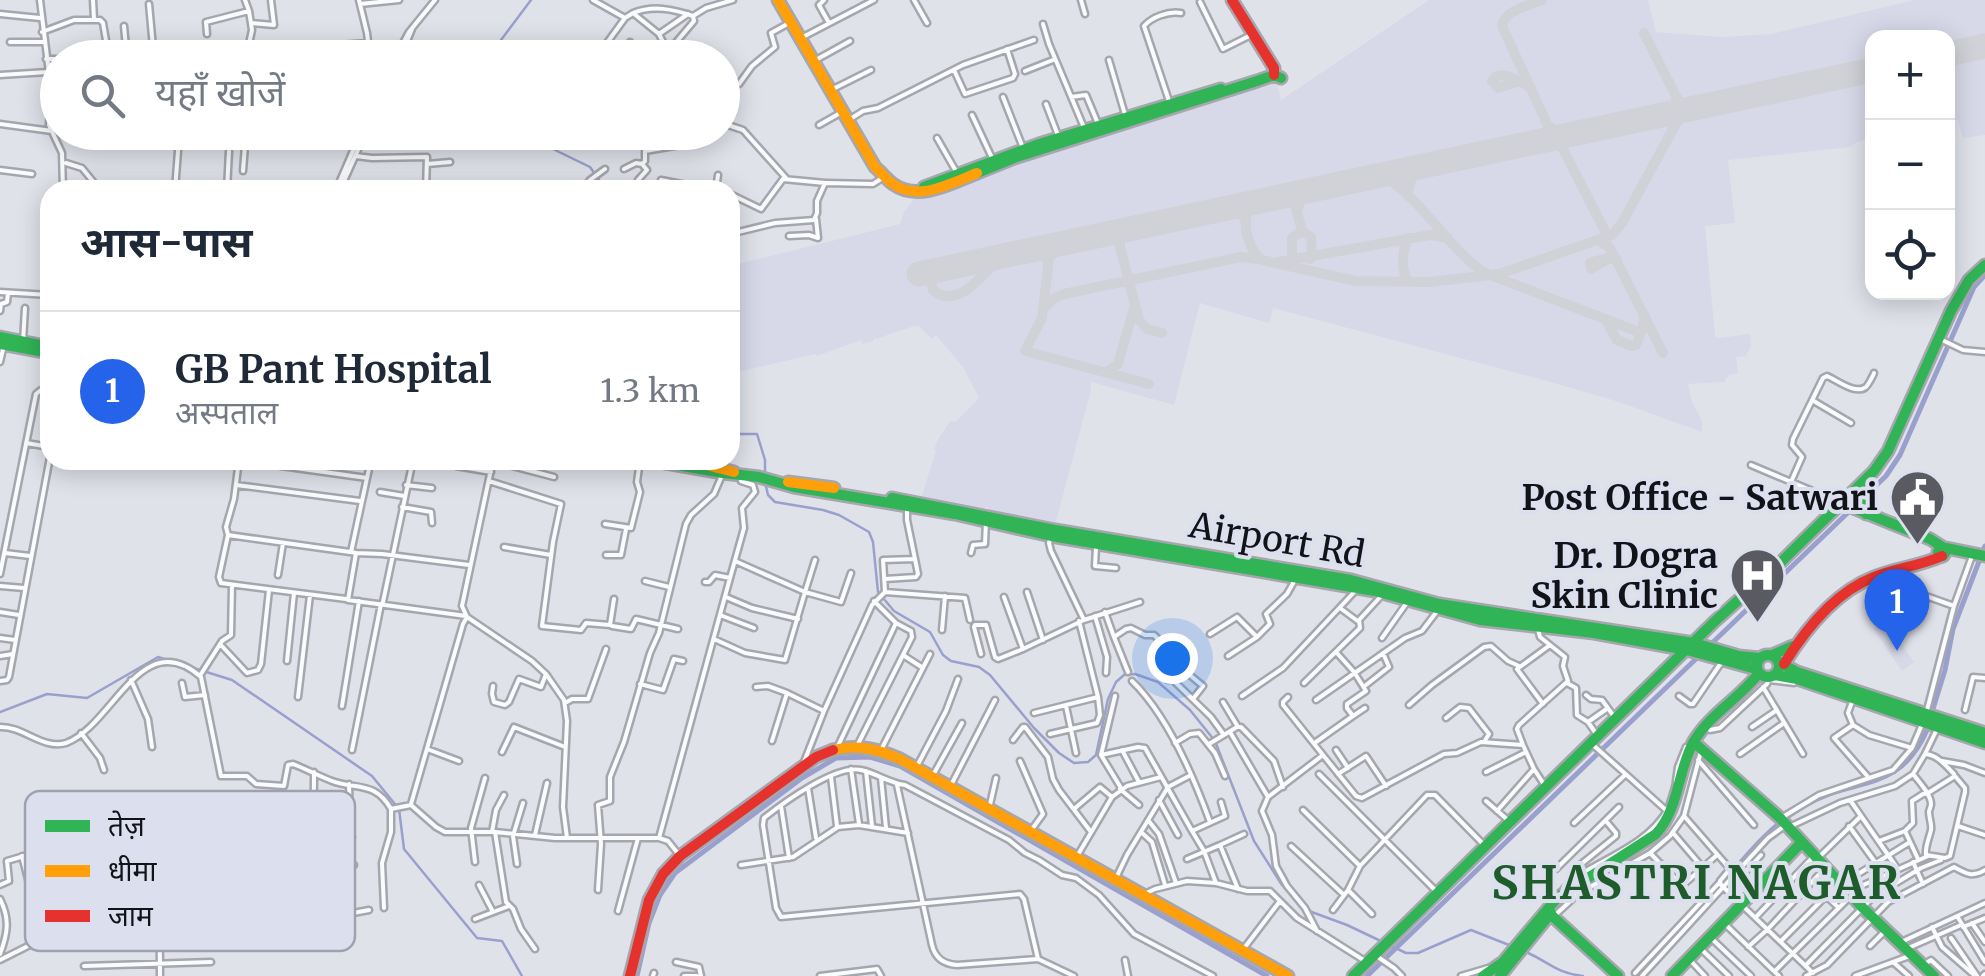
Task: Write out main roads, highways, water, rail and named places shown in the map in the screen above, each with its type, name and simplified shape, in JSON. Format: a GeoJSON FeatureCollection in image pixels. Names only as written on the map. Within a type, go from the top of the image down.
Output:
{"type":"FeatureCollection","features":[{"type":"Feature","properties":{"kind":"main road"},"geometry":{"type":"LineString","coordinates":[[778,0],[870,160],[884,177],[914,192],[941,187],[1014,158],[1257,80]]}},
{"type":"Feature","properties":{"kind":"main road"},"geometry":{"type":"LineString","coordinates":[[914,192],[993,160],[1085,130],[1246,82],[1277,77],[1232,0]]}},
{"type":"Feature","properties":{"kind":"main road"},"geometry":{"type":"LineString","coordinates":[[1353,976],[1616,720],[1701,649],[1744,594],[1855,509],[1858,488],[1888,450],[1969,280],[1985,265]]}},
{"type":"Feature","properties":{"kind":"main road"},"geometry":{"type":"LineString","coordinates":[[1,342],[40,347]]}},
{"type":"Feature","properties":{"kind":"main road"},"geometry":{"type":"LineString","coordinates":[[1,342],[40,348]]}},
{"type":"Feature","properties":{"kind":"main road"},"geometry":{"type":"LineString","coordinates":[[714,470],[1051,536],[1358,588],[1480,620],[1701,649],[1724,660],[1985,734]]}},
{"type":"Feature","properties":{"kind":"main road"},"geometry":{"type":"LineString","coordinates":[[729,470],[733,473]]}},
{"type":"Feature","properties":{"kind":"main road","name":"Airport Rd"},"geometry":{"type":"LineString","coordinates":[[782,482],[795,481],[1351,580],[1439,604],[1739,656],[1768,671]]}},
{"type":"Feature","properties":{"kind":"main road"},"geometry":{"type":"LineString","coordinates":[[1855,509],[1858,488]]}},
{"type":"Feature","properties":{"kind":"main road"},"geometry":{"type":"LineString","coordinates":[[1855,509],[1936,551],[1979,556]]}},
{"type":"Feature","properties":{"kind":"main road"},"geometry":{"type":"LineString","coordinates":[[1547,915],[1576,891],[1646,850],[1665,834],[1678,809],[1689,768],[1710,730],[1853,587],[1936,551]]}},
{"type":"Feature","properties":{"kind":"main road"},"geometry":{"type":"LineString","coordinates":[[1483,976],[1507,968],[1521,943],[1562,894],[1642,845],[1665,824],[1699,734],[1768,671],[1796,672],[1985,743]]}},
{"type":"Feature","properties":{"kind":"main road"},"geometry":{"type":"LineString","coordinates":[[630,976],[648,900],[663,874],[680,856],[822,754],[857,746],[880,750],[916,768],[1288,976]]}},
{"type":"Feature","properties":{"kind":"main road"},"geometry":{"type":"LineString","coordinates":[[1699,752],[1784,823],[1873,918],[1923,966],[1938,974]]}},
{"type":"Feature","properties":{"kind":"main road"},"geometry":{"type":"LineString","coordinates":[[1677,974],[1802,842]]}},
{"type":"Feature","properties":{"kind":"main road"},"geometry":{"type":"LineString","coordinates":[[1547,915],[1612,973]]}},
{"type":"Feature","properties":{"kind":"waterway"},"geometry":{"type":"LineString","coordinates":[[501,40],[531,0]]}},
{"type":"Feature","properties":{"kind":"waterway"},"geometry":{"type":"LineString","coordinates":[[555,150],[590,167],[599,180]]}},
{"type":"Feature","properties":{"kind":"waterway"},"geometry":{"type":"LineString","coordinates":[[1708,647],[1886,476],[1900,455],[1974,287],[1985,275]]}},
{"type":"Feature","properties":{"kind":"waterway"},"geometry":{"type":"LineString","coordinates":[[740,434],[757,434],[765,474]]}},
{"type":"Feature","properties":{"kind":"waterway"},"geometry":{"type":"LineString","coordinates":[[765,482],[768,495],[775,502],[839,515],[869,532],[878,592],[894,611],[930,632],[951,661],[979,667],[990,675],[1034,728],[1074,763],[1088,762],[1096,755],[1108,699],[1116,682],[1124,675],[1135,674],[1158,682],[1190,710],[1215,741],[1254,841],[1282,885],[1299,903]]}},
{"type":"Feature","properties":{"kind":"waterway"},"geometry":{"type":"LineString","coordinates":[[1932,712],[1953,629],[1985,546]]}},
{"type":"Feature","properties":{"kind":"waterway"},"geometry":{"type":"LineString","coordinates":[[1367,976],[1700,655]]}},
{"type":"Feature","properties":{"kind":"waterway"},"geometry":{"type":"LineString","coordinates":[[0,712],[47,694],[87,698],[158,657],[171,661]]}},
{"type":"Feature","properties":{"kind":"waterway"},"geometry":{"type":"LineString","coordinates":[[184,665],[232,680],[372,776],[399,809],[404,849],[477,938],[502,941],[522,976]]}},
{"type":"Feature","properties":{"kind":"waterway"},"geometry":{"type":"LineString","coordinates":[[1635,976],[1776,826],[1821,797],[1888,775],[1915,751],[1927,730]]}},
{"type":"Feature","properties":{"kind":"waterway"},"geometry":{"type":"LineString","coordinates":[[637,976],[649,923],[660,895],[675,873],[802,778],[836,758],[870,757],[900,766],[1267,976]]}},
{"type":"Feature","properties":{"kind":"waterway"},"geometry":{"type":"LineString","coordinates":[[1309,911],[1406,953],[1418,953],[1471,930],[1509,945]]}},
{"type":"Feature","properties":{"kind":"waterway"},"geometry":{"type":"LineString","coordinates":[[1526,952],[1559,970],[1583,976]]}},
{"type":"Feature","properties":{"kind":"place","name":"Post Office - Satwari"},"geometry":{"type":"Point","coordinates":[1917,547]}},
{"type":"Feature","properties":{"kind":"place","name":"Dr. Dogra Skin Clinic"},"geometry":{"type":"Point","coordinates":[1757,625]}},
{"type":"Feature","properties":{"kind":"place","name":"GB Pant Hospital"},"geometry":{"type":"Point","coordinates":[1897,651]}},
{"type":"Feature","properties":{"kind":"district","name":"SHASTRI NAGAR"},"geometry":{"type":"Point","coordinates":[1697,883]}}]}
